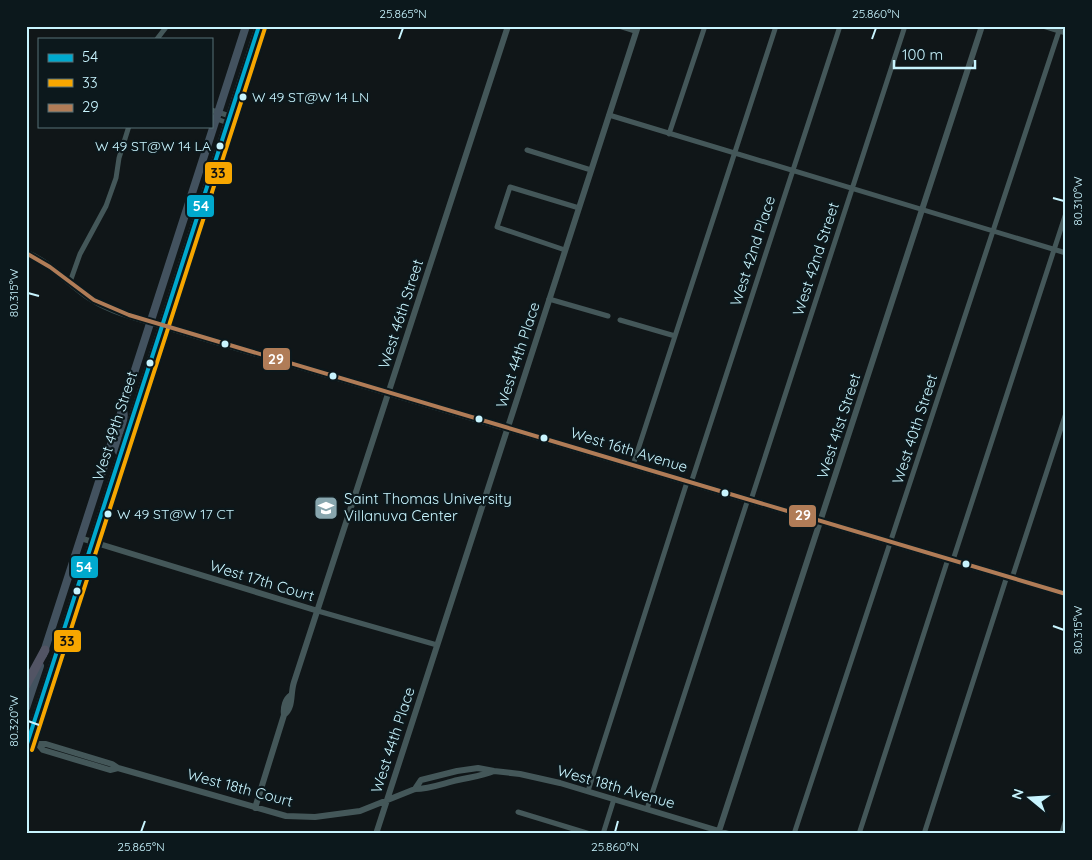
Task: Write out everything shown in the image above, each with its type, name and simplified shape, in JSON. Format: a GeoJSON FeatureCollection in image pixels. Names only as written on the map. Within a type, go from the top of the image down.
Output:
{"type":"FeatureCollection","features":[{"type":"Feature","properties":{"kind":"highway"},"geometry":{"type":"LineString","coordinates":[[26,685],[45,650]]}},
{"type":"Feature","properties":{"kind":"main road","name":"West 49th Street"},"geometry":{"type":"LineString","coordinates":[[214,114],[246,26]]}},
{"type":"Feature","properties":{"kind":"main road","name":"West 49th Street"},"geometry":{"type":"LineString","coordinates":[[27,743],[259,26]]}},
{"type":"Feature","properties":{"kind":"main road","name":"West 49th Street"},"geometry":{"type":"LineString","coordinates":[[26,708],[150,322],[210,128]]}},
{"type":"Feature","properties":{"kind":"main road","name":"West 16th Avenue"},"geometry":{"type":"LineString","coordinates":[[26,252],[50,264],[99,304],[162,326],[1066,594]]}},
{"type":"Feature","properties":{"kind":"main road"},"geometry":{"type":"LineString","coordinates":[[121,454],[116,450],[116,445],[125,416],[122,406]]}},
{"type":"Feature","properties":{"kind":"street"},"geometry":{"type":"LineString","coordinates":[[159,38],[167,26]]}},
{"type":"Feature","properties":{"kind":"street","name":"West 46th Street"},"geometry":{"type":"LineString","coordinates":[[255,808],[284,715],[283,710],[287,698],[291,695],[508,26]]}},
{"type":"Feature","properties":{"kind":"street"},"geometry":{"type":"LineString","coordinates":[[620,26],[637,29]]}},
{"type":"Feature","properties":{"kind":"street"},"geometry":{"type":"LineString","coordinates":[[669,134],[705,26]]}},
{"type":"Feature","properties":{"kind":"street"},"geometry":{"type":"LineString","coordinates":[[633,466],[776,26]]}},
{"type":"Feature","properties":{"kind":"street","name":"West 42nd Place"},"geometry":{"type":"LineString","coordinates":[[588,792],[840,26]]}},
{"type":"Feature","properties":{"kind":"street","name":"West 42nd Street"},"geometry":{"type":"LineString","coordinates":[[647,809],[905,26]]}},
{"type":"Feature","properties":{"kind":"street","name":"West 41st Street"},"geometry":{"type":"LineString","coordinates":[[719,832],[982,26]]}},
{"type":"Feature","properties":{"kind":"street"},"geometry":{"type":"LineString","coordinates":[[1042,26],[1066,33]]}},
{"type":"Feature","properties":{"kind":"street","name":"West 44th Place"},"geometry":{"type":"LineString","coordinates":[[376,834],[637,29]]}},
{"type":"Feature","properties":{"kind":"street","name":"West 40th Street"},"geometry":{"type":"LineString","coordinates":[[794,834],[1059,31]]}},
{"type":"Feature","properties":{"kind":"street"},"geometry":{"type":"LineString","coordinates":[[214,114],[229,120]]}},
{"type":"Feature","properties":{"kind":"street"},"geometry":{"type":"LineString","coordinates":[[609,116],[1066,253]]}},
{"type":"Feature","properties":{"kind":"street"},"geometry":{"type":"LineString","coordinates":[[70,282],[80,254],[106,206],[116,178],[119,158],[128,128]]}},
{"type":"Feature","properties":{"kind":"street"},"geometry":{"type":"LineString","coordinates":[[527,150],[591,170]]}},
{"type":"Feature","properties":{"kind":"street"},"geometry":{"type":"LineString","coordinates":[[565,250],[496,227],[510,186],[579,208]]}},
{"type":"Feature","properties":{"kind":"street"},"geometry":{"type":"LineString","coordinates":[[859,834],[1066,213]]}},
{"type":"Feature","properties":{"kind":"street"},"geometry":{"type":"LineString","coordinates":[[549,299],[608,316]]}},
{"type":"Feature","properties":{"kind":"street"},"geometry":{"type":"LineString","coordinates":[[620,320],[675,336]]}},
{"type":"Feature","properties":{"kind":"street"},"geometry":{"type":"LineString","coordinates":[[924,834],[1066,413]]}},
{"type":"Feature","properties":{"kind":"street","name":"West 17th Court"},"geometry":{"type":"LineString","coordinates":[[80,538],[318,611],[437,645]]}},
{"type":"Feature","properties":{"kind":"street","name":"West 18th Court"},"geometry":{"type":"LineString","coordinates":[[27,743],[46,744],[112,764],[118,768],[286,816],[315,817],[360,811],[386,800]]}},
{"type":"Feature","properties":{"kind":"street","name":"West 18th Avenue"},"geometry":{"type":"LineString","coordinates":[[386,800],[415,789],[424,789],[461,779],[482,776],[494,771],[520,774],[588,792],[729,834]]}},
{"type":"Feature","properties":{"kind":"street"},"geometry":{"type":"LineString","coordinates":[[603,834],[614,800]]}},
{"type":"Feature","properties":{"kind":"street"},"geometry":{"type":"LineString","coordinates":[[518,812],[590,834]]}},
{"type":"Feature","properties":{"kind":"street"},"geometry":{"type":"LineString","coordinates":[[1062,834],[1066,821]]}},
{"type":"Feature","properties":{"kind":"transit line","name":"54"},"geometry":{"type":"LineString","coordinates":[[26,747],[259,26]]}},
{"type":"Feature","properties":{"kind":"transit line","name":"33"},"geometry":{"type":"LineString","coordinates":[[32,750],[265,28]]}},
{"type":"Feature","properties":{"kind":"transit line","name":"29"},"geometry":{"type":"LineString","coordinates":[[26,253],[50,267],[94,300],[129,315],[1066,594]]}},
{"type":"Feature","properties":{"kind":"place","name":"W 49 ST@W 14 LN"},"geometry":{"type":"Point","coordinates":[243,97]}},
{"type":"Feature","properties":{"kind":"place","name":"W 49 ST@W 14 LA"},"geometry":{"type":"Point","coordinates":[220,146]}},
{"type":"Feature","properties":{"kind":"place","name":"Saint Thomas University Villanuva Center"},"geometry":{"type":"Point","coordinates":[326,508]}},
{"type":"Feature","properties":{"kind":"place","name":"W 49 ST@W 17 CT"},"geometry":{"type":"Point","coordinates":[108,514]}}]}
